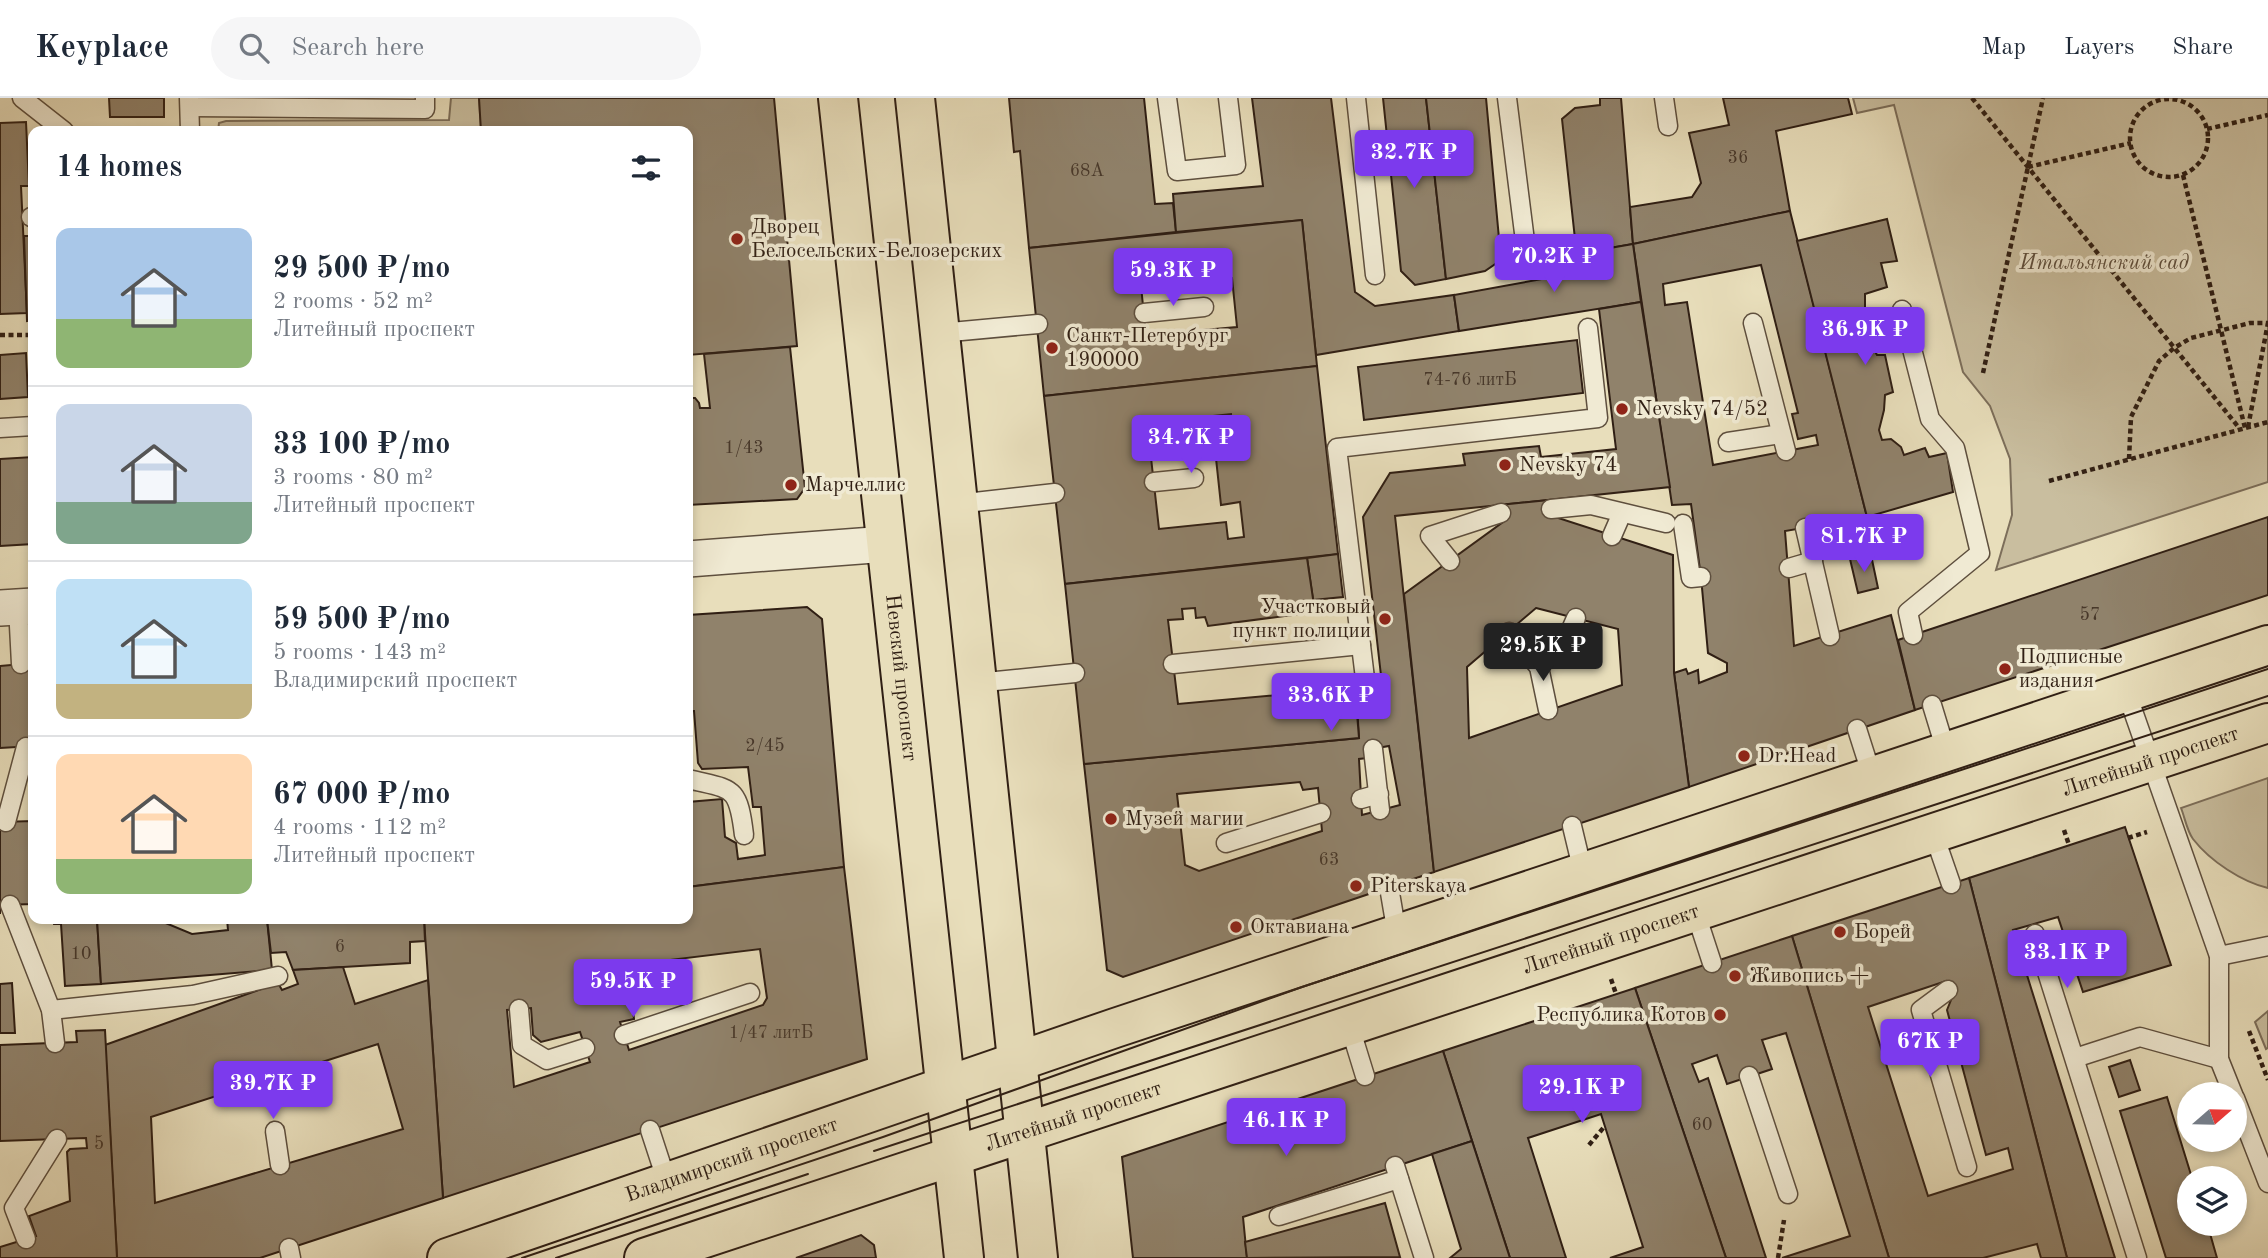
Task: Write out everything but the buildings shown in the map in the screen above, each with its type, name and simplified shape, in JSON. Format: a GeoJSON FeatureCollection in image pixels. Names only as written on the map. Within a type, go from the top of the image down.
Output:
{"type":"FeatureCollection","features":[{"type":"Feature","properties":{"kind":"main road","name":"Невский проспект"},"geometry":{"type":"LineString","coordinates":[[838,98],[964,1258]]}},
{"type":"Feature","properties":{"kind":"main road"},"geometry":{"type":"LineString","coordinates":[[915,98],[1038,1258]]}},
{"type":"Feature","properties":{"kind":"main road"},"geometry":{"type":"LineString","coordinates":[[1016,1062],[2268,645]]}},
{"type":"Feature","properties":{"kind":"main road","name":"Литейный проспект"},"geometry":{"type":"LineString","coordinates":[[954,1154],[2268,723]]}},
{"type":"Feature","properties":{"kind":"main road","name":"Владимирский проспект"},"geometry":{"type":"LineString","coordinates":[[447,1258],[1016,1062]]}},
{"type":"Feature","properties":{"kind":"main road"},"geometry":{"type":"LineString","coordinates":[[644,1258],[954,1154]]}},
{"type":"Feature","properties":{"kind":"street"},"geometry":{"type":"LineString","coordinates":[[693,559],[887,544]]}},
{"type":"Feature","properties":{"kind":"lane"},"geometry":{"type":"LineString","coordinates":[[22,98],[58,126]]}},
{"type":"Feature","properties":{"kind":"lane"},"geometry":{"type":"LineString","coordinates":[[190,126],[189,102],[425,109],[425,98]]}},
{"type":"Feature","properties":{"kind":"lane"},"geometry":{"type":"LineString","coordinates":[[1167,98],[1177,172],[1237,165],[1228,98]]}},
{"type":"Feature","properties":{"kind":"lane"},"geometry":{"type":"LineString","coordinates":[[1356,98],[1375,275]]}},
{"type":"Feature","properties":{"kind":"lane"},"geometry":{"type":"LineString","coordinates":[[1507,98],[1525,241]]}},
{"type":"Feature","properties":{"kind":"lane"},"geometry":{"type":"LineString","coordinates":[[1664,98],[1668,126]]}},
{"type":"Feature","properties":{"kind":"lane"},"geometry":{"type":"LineString","coordinates":[[1144,313],[1204,307]]}},
{"type":"Feature","properties":{"kind":"lane"},"geometry":{"type":"LineString","coordinates":[[1902,310],[1930,419],[1955,448],[1980,553],[1908,612],[1913,635]]}},
{"type":"Feature","properties":{"kind":"lane"},"geometry":{"type":"LineString","coordinates":[[1728,442],[1783,442],[1753,323]]}},
{"type":"Feature","properties":{"kind":"lane"},"geometry":{"type":"LineString","coordinates":[[940,333],[1038,324]]}},
{"type":"Feature","properties":{"kind":"lane"},"geometry":{"type":"LineString","coordinates":[[1368,704],[1337,448],[1598,418],[1588,328]]}},
{"type":"Feature","properties":{"kind":"lane"},"geometry":{"type":"LineString","coordinates":[[0,428],[28,426]]}},
{"type":"Feature","properties":{"kind":"lane"},"geometry":{"type":"LineString","coordinates":[[1154,482],[1194,478]]}},
{"type":"Feature","properties":{"kind":"lane"},"geometry":{"type":"LineString","coordinates":[[957,504],[1055,493]]}},
{"type":"Feature","properties":{"kind":"lane"},"geometry":{"type":"LineString","coordinates":[[1551,509],[1591,505],[1674,523],[1690,578],[1701,577]]}},
{"type":"Feature","properties":{"kind":"lane"},"geometry":{"type":"LineString","coordinates":[[1450,561],[1430,536],[1502,513]]}},
{"type":"Feature","properties":{"kind":"lane"},"geometry":{"type":"LineString","coordinates":[[1612,536],[1622,513]]}},
{"type":"Feature","properties":{"kind":"lane"},"geometry":{"type":"LineString","coordinates":[[1805,528],[1830,636]]}},
{"type":"Feature","properties":{"kind":"lane"},"geometry":{"type":"LineString","coordinates":[[1789,568],[1813,561]]}},
{"type":"Feature","properties":{"kind":"lane"},"geometry":{"type":"LineString","coordinates":[[17,607],[21,664]]}},
{"type":"Feature","properties":{"kind":"lane"},"geometry":{"type":"LineString","coordinates":[[1539,667],[1569,634],[1576,618]]}},
{"type":"Feature","properties":{"kind":"lane"},"geometry":{"type":"LineString","coordinates":[[1509,632],[1539,667],[1548,710]]}},
{"type":"Feature","properties":{"kind":"lane"},"geometry":{"type":"LineString","coordinates":[[1173,664],[1361,645]]}},
{"type":"Feature","properties":{"kind":"lane"},"geometry":{"type":"LineString","coordinates":[[976,683],[1075,673]]}},
{"type":"Feature","properties":{"kind":"lane"},"geometry":{"type":"LineString","coordinates":[[2126,691],[2219,956],[2219,1059],[2228,1082]]}},
{"type":"Feature","properties":{"kind":"lane"},"geometry":{"type":"LineString","coordinates":[[1932,705],[1945,751]]}},
{"type":"Feature","properties":{"kind":"lane"},"geometry":{"type":"LineString","coordinates":[[1857,729],[1872,776]]}},
{"type":"Feature","properties":{"kind":"lane"},"geometry":{"type":"LineString","coordinates":[[6,822],[26,747]]}},
{"type":"Feature","properties":{"kind":"lane"},"geometry":{"type":"LineString","coordinates":[[1373,749],[1373,801]]}},
{"type":"Feature","properties":{"kind":"lane"},"geometry":{"type":"LineString","coordinates":[[693,780],[718,784],[734,794],[741,811],[744,835]]}},
{"type":"Feature","properties":{"kind":"lane"},"geometry":{"type":"LineString","coordinates":[[1226,843],[1321,813]]}},
{"type":"Feature","properties":{"kind":"lane"},"geometry":{"type":"LineString","coordinates":[[1572,826],[1583,872]]}},
{"type":"Feature","properties":{"kind":"lane"},"geometry":{"type":"LineString","coordinates":[[1933,832],[1951,884]]}},
{"type":"Feature","properties":{"kind":"lane"},"geometry":{"type":"LineString","coordinates":[[1389,887],[1397,934]]}},
{"type":"Feature","properties":{"kind":"lane"},"geometry":{"type":"LineString","coordinates":[[10,905],[51,1010],[55,1043]]}},
{"type":"Feature","properties":{"kind":"lane"},"geometry":{"type":"LineString","coordinates":[[1695,911],[1712,963]]}},
{"type":"Feature","properties":{"kind":"lane"},"geometry":{"type":"LineString","coordinates":[[2035,934],[2137,1258]]}},
{"type":"Feature","properties":{"kind":"lane"},"geometry":{"type":"LineString","coordinates":[[2219,956],[2268,946]]}},
{"type":"Feature","properties":{"kind":"lane"},"geometry":{"type":"LineString","coordinates":[[51,1010],[193,996],[278,976]]}},
{"type":"Feature","properties":{"kind":"lane"},"geometry":{"type":"LineString","coordinates":[[1948,990],[1922,1010],[1967,1167]]}},
{"type":"Feature","properties":{"kind":"lane"},"geometry":{"type":"LineString","coordinates":[[624,1035],[750,993]]}},
{"type":"Feature","properties":{"kind":"lane"},"geometry":{"type":"LineString","coordinates":[[519,1009],[522,1045],[547,1060],[585,1048]]}},
{"type":"Feature","properties":{"kind":"lane"},"geometry":{"type":"LineString","coordinates":[[1349,1024],[1365,1076]]}},
{"type":"Feature","properties":{"kind":"lane"},"geometry":{"type":"LineString","coordinates":[[2075,1058],[2140,1037],[2219,1059]]}},
{"type":"Feature","properties":{"kind":"lane"},"geometry":{"type":"LineString","coordinates":[[1749,1076],[1788,1194]]}},
{"type":"Feature","properties":{"kind":"lane"},"geometry":{"type":"LineString","coordinates":[[2247,1129],[2268,1183]]}},
{"type":"Feature","properties":{"kind":"lane"},"geometry":{"type":"LineString","coordinates":[[650,1130],[667,1182]]}},
{"type":"Feature","properties":{"kind":"lane"},"geometry":{"type":"LineString","coordinates":[[275,1131],[280,1165]]}},
{"type":"Feature","properties":{"kind":"lane"},"geometry":{"type":"LineString","coordinates":[[26,1239],[14,1208],[57,1139]]}},
{"type":"Feature","properties":{"kind":"lane"},"geometry":{"type":"LineString","coordinates":[[1279,1216],[1397,1173],[1424,1258]]}},
{"type":"Feature","properties":{"kind":"path"},"geometry":{"type":"LineString","coordinates":[[1972,98],[2174,348],[2244,428]]}},
{"type":"Feature","properties":{"kind":"path"},"geometry":{"type":"LineString","coordinates":[[1983,373],[2043,98]]}},
{"type":"Feature","properties":{"kind":"path"},"geometry":{"type":"LineString","coordinates":[[2160,99],[2184,102],[2203,118],[2207,128],[2209,141],[2201,162],[2183,175],[2160,176],[2150,172],[2133,154],[2131,132],[2140,111],[2160,99]]}},
{"type":"Feature","properties":{"kind":"path"},"geometry":{"type":"LineString","coordinates":[[2207,128],[2268,115]]}},
{"type":"Feature","properties":{"kind":"path"},"geometry":{"type":"LineString","coordinates":[[2028,167],[2130,142]]}},
{"type":"Feature","properties":{"kind":"path"},"geometry":{"type":"LineString","coordinates":[[2183,175],[2244,428]]}},
{"type":"Feature","properties":{"kind":"path"},"geometry":{"type":"LineString","coordinates":[[2129,459],[2132,417],[2159,361],[2191,338],[2250,323],[2268,323],[2244,428]]}},
{"type":"Feature","properties":{"kind":"path"},"geometry":{"type":"LineString","coordinates":[[0,335],[28,335]]}},
{"type":"Feature","properties":{"kind":"path"},"geometry":{"type":"LineString","coordinates":[[2049,481],[2268,422]]}},
{"type":"Feature","properties":{"kind":"path"},"geometry":{"type":"LineString","coordinates":[[2063,829],[2069,845]]}},
{"type":"Feature","properties":{"kind":"path"},"geometry":{"type":"LineString","coordinates":[[1611,978],[1616,994]]}},
{"type":"Feature","properties":{"kind":"path"},"geometry":{"type":"LineString","coordinates":[[1588,1145],[1604,1127]]}},
{"type":"Feature","properties":{"kind":"path"},"geometry":{"type":"LineString","coordinates":[[1778,1258],[1788,1194]]}},
{"type":"Feature","properties":{"kind":"green space"},"geometry":{"type":"Polygon","coordinates":[[[451,98],[479,98],[481,126],[219,126],[219,123],[226,121],[449,120],[451,98]]]}},
{"type":"Feature","properties":{"kind":"green space","name":"Итальянский сад"},"geometry":{"type":"Polygon","coordinates":[[[1853,98],[2268,98],[2268,482],[1996,570],[2012,515],[2010,459],[1990,406],[1963,372],[1894,105],[1857,113],[1853,98]]]}},
{"type":"Feature","properties":{"kind":"green space"},"geometry":{"type":"Polygon","coordinates":[[[2268,778],[2268,888],[2237,876],[2208,855],[2191,836],[2181,808],[2268,778]]]}},
{"type":"Feature","properties":{"kind":"green space"},"geometry":{"type":"Polygon","coordinates":[[[2268,1011],[2268,1048],[2266,1049],[2255,1022],[2268,1011]]]}},
{"type":"Feature","properties":{"kind":"tram line"},"geometry":{"type":"LineString","coordinates":[[522,1258],[883,1137],[1302,987],[2268,669]]}},
{"type":"Feature","properties":{"kind":"tram line"},"geometry":{"type":"LineString","coordinates":[[874,1151],[2268,696]]}},
{"type":"Feature","properties":{"kind":"tram line"},"geometry":{"type":"LineString","coordinates":[[556,1258],[808,1174]]}},
{"type":"Feature","properties":{"kind":"place","name":"Дворец Белосельских-Белозерских"},"geometry":{"type":"Point","coordinates":[737,239]}},
{"type":"Feature","properties":{"kind":"place","name":"Санкт-Петербург 190000"},"geometry":{"type":"Point","coordinates":[1052,348]}},
{"type":"Feature","properties":{"kind":"place","name":"Nevsky 74/52"},"geometry":{"type":"Point","coordinates":[1622,409]}},
{"type":"Feature","properties":{"kind":"place","name":"Nevsky 74"},"geometry":{"type":"Point","coordinates":[1505,465]}},
{"type":"Feature","properties":{"kind":"place","name":"Марчеллис"},"geometry":{"type":"Point","coordinates":[791,485]}},
{"type":"Feature","properties":{"kind":"place","name":"Участковый пункт полиции"},"geometry":{"type":"Point","coordinates":[1385,619]}},
{"type":"Feature","properties":{"kind":"place","name":"Подписные издания"},"geometry":{"type":"Point","coordinates":[2005,669]}},
{"type":"Feature","properties":{"kind":"place","name":"Dr.Head"},"geometry":{"type":"Point","coordinates":[1744,756]}},
{"type":"Feature","properties":{"kind":"place","name":"Музей магии"},"geometry":{"type":"Point","coordinates":[1111,819]}},
{"type":"Feature","properties":{"kind":"place","name":"Piterskaya"},"geometry":{"type":"Point","coordinates":[1356,886]}},
{"type":"Feature","properties":{"kind":"place","name":"Октавиана"},"geometry":{"type":"Point","coordinates":[1236,927]}},
{"type":"Feature","properties":{"kind":"place","name":"Борей"},"geometry":{"type":"Point","coordinates":[1840,932]}},
{"type":"Feature","properties":{"kind":"place","name":"Живопись +"},"geometry":{"type":"Point","coordinates":[1735,976]}},
{"type":"Feature","properties":{"kind":"place","name":"Республика Котов"},"geometry":{"type":"Point","coordinates":[1720,1015]}}]}
